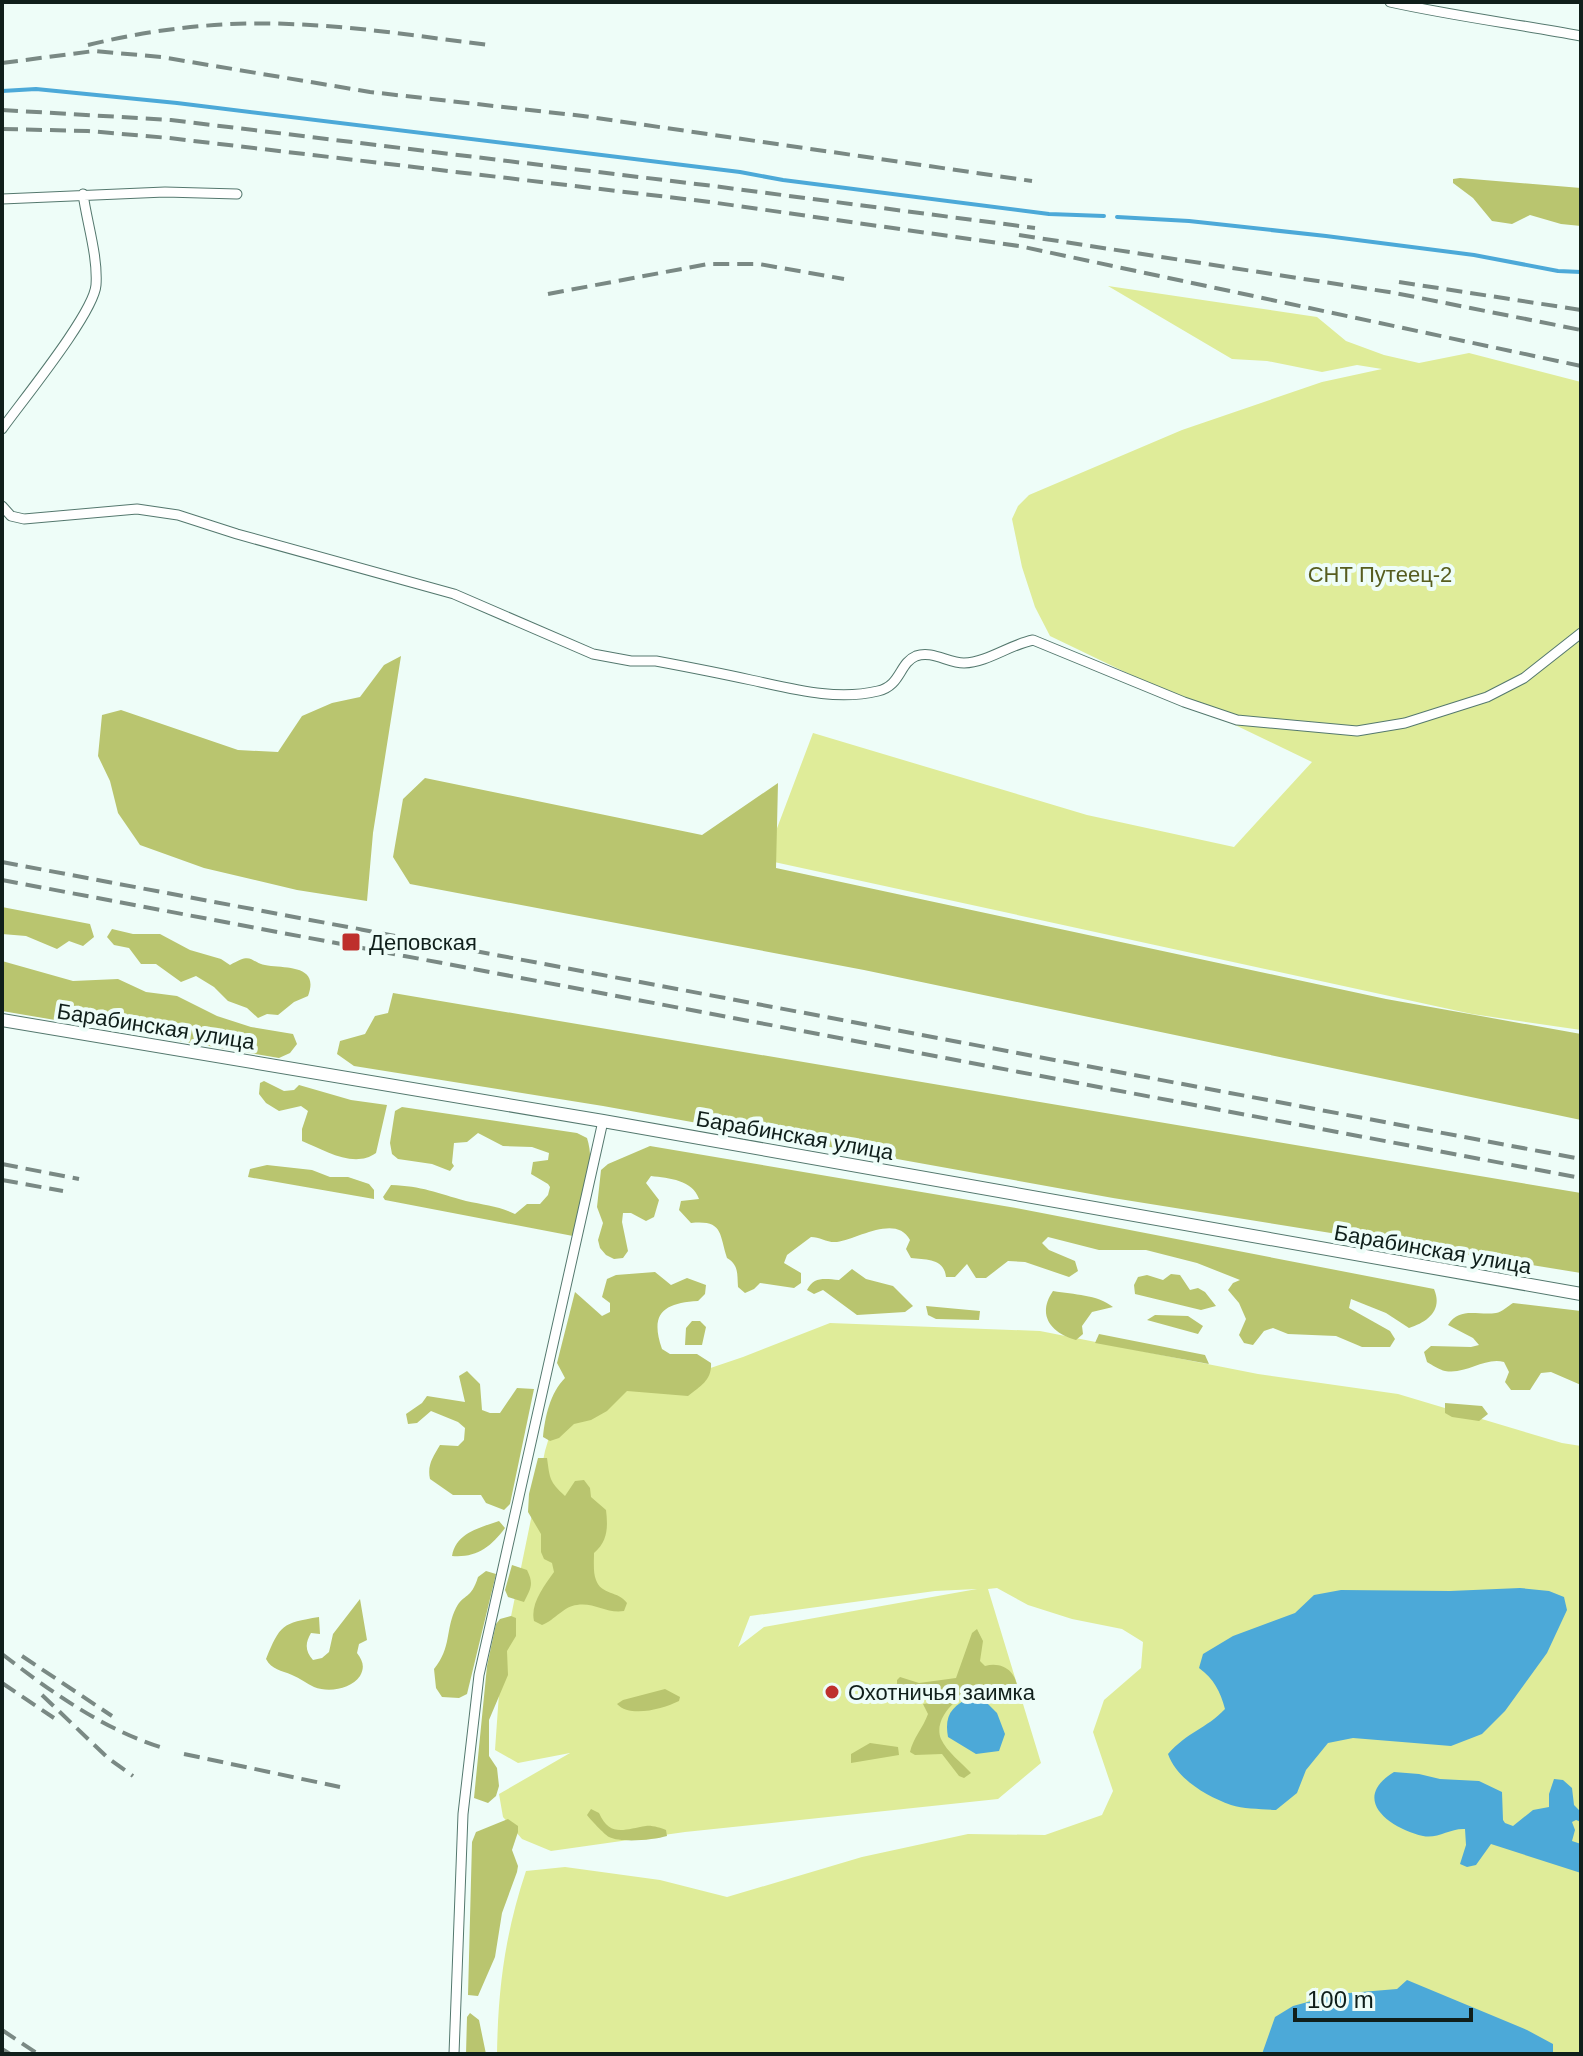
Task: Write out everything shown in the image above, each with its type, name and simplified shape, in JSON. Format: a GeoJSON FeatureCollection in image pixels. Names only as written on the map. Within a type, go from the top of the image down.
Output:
{"type":"FeatureCollection","features":[{"type":"Feature","properties":{"kind":"main road","name":"Барабинская улица"},"geometry":{"type":"LineString","coordinates":[[2,1020],[603,1121],[1581,1294]]}},
{"type":"Feature","properties":{"kind":"street"},"geometry":{"type":"LineString","coordinates":[[1390,2],[1581,36]]}},
{"type":"Feature","properties":{"kind":"street"},"geometry":{"type":"LineString","coordinates":[[1439,13],[1441,2]]}},
{"type":"Feature","properties":{"kind":"street"},"geometry":{"type":"LineString","coordinates":[[2,199],[83,194],[237,194]]}},
{"type":"Feature","properties":{"kind":"street"},"geometry":{"type":"LineString","coordinates":[[2,429],[82,319],[95,294],[96,274],[83,194]]}},
{"type":"Feature","properties":{"kind":"street"},"geometry":{"type":"LineString","coordinates":[[2,506],[11,516],[24,519],[137,509],[178,515],[454,594],[593,654],[631,661],[656,661],[807,692],[837,695],[889,688],[913,657],[926,654],[962,663],[983,659],[1017,643],[1033,640],[1184,702],[1237,720],[1357,731],[1405,723],[1487,697],[1524,678],[1581,633]]}},
{"type":"Feature","properties":{"kind":"street"},"geometry":{"type":"LineString","coordinates":[[454,2054],[463,1814],[479,1675],[603,1121]]}},
{"type":"Feature","properties":{"kind":"green space"},"geometry":{"type":"Polygon","coordinates":[[[1453,179],[1581,188],[1581,226],[1530,215],[1512,224],[1492,221],[1473,198],[1453,183],[1453,179]]]}},
{"type":"Feature","properties":{"kind":"green space","name":"СНТ Путеец-2"},"geometry":{"type":"Polygon","coordinates":[[[1108,286],[1317,317],[1346,341],[1384,355],[1419,363],[1469,353],[1581,382],[1581,1030],[1472,1014],[765,860],[813,733],[1087,815],[1234,847],[1312,762],[1050,636],[1035,607],[1022,567],[1012,519],[1018,506],[1029,495],[1182,430],[1322,382],[1382,369],[1357,365],[1322,372],[1267,361],[1232,359],[1108,286]]]}},
{"type":"Feature","properties":{"kind":"green space"},"geometry":{"type":"Polygon","coordinates":[[[401,656],[373,833],[367,901],[297,890],[204,868],[140,845],[118,813],[110,781],[98,756],[102,715],[121,710],[238,750],[278,752],[302,716],[332,703],[360,697],[384,665],[401,656]]]}},
{"type":"Feature","properties":{"kind":"green space"},"geometry":{"type":"Polygon","coordinates":[[[425,778],[702,835],[778,783],[776,868],[1386,999],[1581,1034],[1581,1120],[864,970],[410,884],[393,857],[403,799],[425,778]]]}},
{"type":"Feature","properties":{"kind":"green space"},"geometry":{"type":"Polygon","coordinates":[[[2,907],[90,924],[94,937],[83,946],[69,941],[57,949],[26,936],[2,934],[2,907]]]}},
{"type":"Feature","properties":{"kind":"green space"},"geometry":{"type":"Polygon","coordinates":[[[112,929],[133,934],[160,934],[190,950],[221,959],[230,965],[248,958],[264,965],[301,971],[310,979],[308,996],[294,1002],[278,1015],[267,1014],[258,1018],[247,1008],[228,1001],[214,987],[196,976],[181,982],[156,964],[141,964],[129,948],[114,945],[107,937],[112,929]]]}},
{"type":"Feature","properties":{"kind":"green space"},"geometry":{"type":"Polygon","coordinates":[[[2,961],[73,981],[118,979],[146,992],[177,996],[217,1016],[251,1027],[293,1034],[297,1044],[290,1053],[279,1058],[2,1011],[2,961]]]}},
{"type":"Feature","properties":{"kind":"green space"},"geometry":{"type":"Polygon","coordinates":[[[393,993],[1581,1193],[1581,1273],[1113,1198],[603,1106],[354,1066],[337,1054],[340,1041],[365,1034],[375,1016],[388,1013],[393,993]]]}},
{"type":"Feature","properties":{"kind":"green space"},"geometry":{"type":"Polygon","coordinates":[[[264,1081],[284,1091],[294,1090],[299,1085],[351,1100],[387,1105],[376,1153],[349,1159],[302,1141],[308,1111],[301,1106],[279,1111],[266,1103],[259,1094],[260,1083],[264,1081]]]}},
{"type":"Feature","properties":{"kind":"green space"},"geometry":{"type":"Polygon","coordinates":[[[402,1107],[577,1133],[587,1138],[589,1175],[573,1236],[385,1200],[383,1197],[391,1185],[402,1186],[429,1190],[515,1214],[527,1204],[540,1204],[550,1187],[531,1174],[533,1162],[548,1160],[549,1153],[532,1147],[503,1146],[478,1133],[467,1142],[454,1143],[454,1166],[450,1171],[432,1164],[398,1159],[392,1154],[390,1143],[395,1111],[402,1107]]]}},
{"type":"Feature","properties":{"kind":"green space"},"geometry":{"type":"Polygon","coordinates":[[[650,1146],[1016,1208],[1434,1289],[1437,1303],[1428,1319],[1409,1328],[1386,1313],[1351,1299],[1349,1308],[1390,1331],[1395,1339],[1390,1347],[1362,1347],[1336,1336],[1288,1334],[1273,1328],[1264,1331],[1253,1345],[1244,1343],[1239,1335],[1246,1319],[1239,1303],[1228,1290],[1240,1280],[1197,1263],[1146,1250],[1099,1250],[1048,1237],[1042,1243],[1049,1250],[1075,1261],[1078,1271],[1069,1277],[1025,1262],[1008,1261],[986,1278],[976,1278],[967,1264],[955,1277],[946,1277],[938,1263],[911,1258],[906,1249],[910,1240],[904,1232],[886,1228],[837,1242],[811,1237],[787,1255],[784,1263],[801,1273],[801,1283],[794,1288],[760,1283],[745,1293],[738,1287],[735,1267],[727,1258],[718,1230],[709,1224],[691,1223],[679,1210],[681,1201],[699,1199],[692,1188],[680,1181],[651,1176],[646,1183],[659,1200],[654,1217],[646,1221],[631,1213],[623,1213],[628,1251],[623,1258],[614,1259],[600,1248],[598,1240],[603,1223],[597,1207],[601,1170],[650,1146]]]}},
{"type":"Feature","properties":{"kind":"green space"},"geometry":{"type":"Polygon","coordinates":[[[267,1165],[312,1170],[330,1177],[348,1177],[369,1184],[374,1190],[374,1199],[248,1177],[250,1169],[267,1165]]]}},
{"type":"Feature","properties":{"kind":"green space"},"geometry":{"type":"Polygon","coordinates":[[[852,1269],[866,1279],[893,1286],[913,1306],[905,1312],[857,1315],[823,1290],[814,1294],[807,1290],[817,1280],[839,1280],[852,1269]]]}},
{"type":"Feature","properties":{"kind":"green space"},"geometry":{"type":"Polygon","coordinates":[[[655,1272],[671,1285],[687,1278],[706,1285],[705,1294],[698,1301],[677,1304],[663,1312],[659,1318],[658,1336],[662,1349],[670,1354],[697,1354],[711,1363],[708,1378],[688,1396],[627,1391],[607,1411],[591,1420],[574,1424],[559,1438],[550,1441],[543,1437],[549,1406],[565,1378],[557,1363],[575,1292],[602,1316],[610,1312],[610,1303],[602,1297],[607,1279],[616,1275],[655,1272]]]}},
{"type":"Feature","properties":{"kind":"green space"},"geometry":{"type":"Polygon","coordinates":[[[1171,1274],[1180,1275],[1190,1290],[1198,1288],[1205,1292],[1216,1306],[1201,1310],[1135,1294],[1134,1285],[1138,1277],[1147,1275],[1163,1280],[1171,1274]]]}},
{"type":"Feature","properties":{"kind":"green space"},"geometry":{"type":"Polygon","coordinates":[[[1053,1291],[1092,1297],[1113,1307],[1092,1312],[1082,1326],[1083,1334],[1076,1340],[1060,1333],[1046,1316],[1053,1291]]]}},
{"type":"Feature","properties":{"kind":"green space"},"geometry":{"type":"Polygon","coordinates":[[[1513,1303],[1581,1311],[1581,1385],[1551,1372],[1541,1373],[1530,1390],[1511,1390],[1505,1382],[1509,1372],[1504,1362],[1489,1362],[1453,1372],[1427,1362],[1424,1352],[1431,1346],[1479,1345],[1473,1338],[1448,1325],[1453,1319],[1470,1313],[1496,1313],[1513,1303]]]}},
{"type":"Feature","properties":{"kind":"green space"},"geometry":{"type":"Polygon","coordinates":[[[926,1306],[980,1311],[979,1320],[936,1319],[928,1315],[926,1306]]]}},
{"type":"Feature","properties":{"kind":"green space"},"geometry":{"type":"Polygon","coordinates":[[[1155,1315],[1188,1316],[1203,1326],[1198,1334],[1147,1320],[1155,1315]]]}},
{"type":"Feature","properties":{"kind":"green space"},"geometry":{"type":"Polygon","coordinates":[[[692,1321],[700,1321],[706,1327],[702,1345],[685,1345],[686,1328],[692,1321]]]}},
{"type":"Feature","properties":{"kind":"green space"},"geometry":{"type":"Polygon","coordinates":[[[830,1323],[1040,1331],[1258,1374],[1398,1394],[1581,1446],[1581,2054],[497,2054],[504,1961],[526,1871],[565,1867],[660,1880],[727,1897],[862,1857],[968,1834],[1045,1835],[1102,1815],[1113,1791],[1093,1732],[1104,1700],[1141,1668],[1143,1642],[1122,1629],[1072,1619],[1028,1605],[997,1588],[988,1589],[1041,1763],[998,1799],[685,1832],[551,1851],[522,1839],[503,1817],[499,1794],[570,1753],[518,1763],[495,1750],[501,1665],[545,1451],[558,1407],[594,1382],[675,1380],[830,1323]],[[977,1589],[935,1591],[750,1616],[738,1647],[764,1627],[977,1589]]]}},
{"type":"Feature","properties":{"kind":"green space"},"geometry":{"type":"Polygon","coordinates":[[[1099,1334],[1205,1355],[1209,1364],[1095,1343],[1099,1334]]]}},
{"type":"Feature","properties":{"kind":"green space"},"geometry":{"type":"Polygon","coordinates":[[[467,1371],[480,1384],[482,1410],[490,1413],[500,1413],[517,1388],[534,1389],[510,1504],[504,1510],[486,1503],[481,1495],[453,1495],[430,1479],[430,1465],[440,1445],[458,1446],[464,1440],[465,1428],[431,1411],[417,1423],[408,1424],[406,1414],[427,1396],[465,1402],[459,1376],[467,1371]]]}},
{"type":"Feature","properties":{"kind":"green space"},"geometry":{"type":"Polygon","coordinates":[[[1445,1403],[1482,1406],[1488,1414],[1479,1421],[1452,1417],[1445,1413],[1445,1403]]]}},
{"type":"Feature","properties":{"kind":"green space"},"geometry":{"type":"Polygon","coordinates":[[[538,1458],[547,1458],[551,1479],[565,1496],[575,1481],[584,1480],[590,1488],[591,1497],[606,1510],[606,1533],[594,1553],[594,1574],[598,1585],[624,1599],[627,1603],[624,1611],[577,1605],[542,1625],[534,1621],[536,1602],[554,1572],[552,1563],[544,1559],[541,1534],[528,1512],[538,1458]]]}},
{"type":"Feature","properties":{"kind":"green space"},"geometry":{"type":"Polygon","coordinates":[[[499,1521],[505,1528],[488,1546],[476,1553],[452,1556],[463,1537],[499,1521]]]}},
{"type":"Feature","properties":{"kind":"green space"},"geometry":{"type":"Polygon","coordinates":[[[512,1565],[527,1570],[529,1575],[531,1586],[524,1602],[508,1597],[505,1590],[512,1565]]]}},
{"type":"Feature","properties":{"kind":"green space"},"geometry":{"type":"Polygon","coordinates":[[[486,1571],[496,1574],[467,1694],[459,1698],[442,1697],[436,1688],[434,1669],[446,1646],[456,1608],[473,1589],[478,1577],[486,1571]]]}},
{"type":"Feature","properties":{"kind":"green space"},"geometry":{"type":"Polygon","coordinates":[[[360,1599],[367,1640],[359,1644],[357,1653],[362,1661],[362,1670],[351,1684],[339,1689],[320,1689],[268,1663],[266,1659],[279,1632],[297,1621],[319,1617],[320,1634],[311,1633],[307,1647],[313,1660],[322,1658],[329,1652],[333,1634],[360,1599]]]}},
{"type":"Feature","properties":{"kind":"green space"},"geometry":{"type":"Polygon","coordinates":[[[516,1618],[516,1636],[507,1651],[508,1675],[489,1720],[489,1756],[497,1768],[499,1786],[496,1796],[488,1803],[474,1798],[487,1666],[496,1624],[500,1619],[516,1618]]]}},
{"type":"Feature","properties":{"kind":"green space"},"geometry":{"type":"Polygon","coordinates":[[[977,1629],[983,1641],[980,1661],[985,1666],[1000,1666],[1011,1672],[1017,1691],[1016,1699],[992,1689],[972,1691],[946,1711],[939,1730],[941,1739],[971,1773],[964,1778],[942,1754],[915,1755],[910,1752],[928,1714],[923,1704],[931,1703],[935,1697],[931,1693],[923,1696],[897,1684],[897,1680],[900,1677],[919,1683],[956,1678],[972,1633],[977,1629]]]}},
{"type":"Feature","properties":{"kind":"green space"},"geometry":{"type":"Polygon","coordinates":[[[665,1689],[680,1697],[679,1701],[638,1711],[630,1711],[617,1704],[623,1700],[665,1689]]]}},
{"type":"Feature","properties":{"kind":"green space"},"geometry":{"type":"Polygon","coordinates":[[[870,1743],[898,1747],[899,1755],[851,1763],[851,1754],[870,1743]]]}},
{"type":"Feature","properties":{"kind":"green space"},"geometry":{"type":"Polygon","coordinates":[[[591,1809],[599,1813],[613,1829],[651,1826],[666,1830],[667,1836],[638,1840],[609,1837],[587,1815],[591,1809]]]}},
{"type":"Feature","properties":{"kind":"green space"},"geometry":{"type":"Polygon","coordinates":[[[508,1819],[518,1826],[512,1850],[517,1872],[502,1913],[495,1957],[478,1996],[468,1995],[472,1842],[476,1832],[508,1819]]]}},
{"type":"Feature","properties":{"kind":"green space"},"geometry":{"type":"Polygon","coordinates":[[[470,2013],[479,2020],[486,2054],[466,2054],[467,2017],[470,2013]]]}},
{"type":"Feature","properties":{"kind":"water"},"geometry":{"type":"Polygon","coordinates":[[[1520,1588],[1549,1591],[1564,1597],[1567,1610],[1547,1653],[1505,1711],[1482,1734],[1451,1746],[1353,1738],[1328,1743],[1306,1770],[1297,1793],[1276,1810],[1241,1807],[1221,1801],[1194,1786],[1172,1763],[1168,1754],[1225,1709],[1216,1686],[1199,1668],[1203,1654],[1233,1636],[1295,1613],[1314,1595],[1341,1590],[1520,1588]]]}},
{"type":"Feature","properties":{"kind":"water"},"geometry":{"type":"Polygon","coordinates":[[[971,1697],[983,1699],[997,1713],[1005,1734],[999,1751],[976,1754],[948,1737],[947,1723],[951,1712],[971,1697]]]}},
{"type":"Feature","properties":{"kind":"water"},"geometry":{"type":"Polygon","coordinates":[[[1394,1772],[1479,1781],[1502,1792],[1503,1820],[1513,1826],[1533,1810],[1549,1807],[1554,1779],[1563,1780],[1572,1788],[1574,1805],[1581,1812],[1581,1822],[1572,1822],[1575,1830],[1572,1841],[1581,1844],[1581,1873],[1491,1844],[1476,1865],[1467,1867],[1460,1864],[1466,1845],[1465,1829],[1423,1836],[1398,1826],[1379,1811],[1375,1792],[1381,1782],[1394,1772]]]}},
{"type":"Feature","properties":{"kind":"water"},"geometry":{"type":"Polygon","coordinates":[[[1407,1980],[1527,2030],[1553,2044],[1553,2054],[1262,2054],[1275,2017],[1293,2006],[1337,1994],[1397,1989],[1407,1980]]]}},
{"type":"Feature","properties":{"kind":"waterway"},"geometry":{"type":"LineString","coordinates":[[2,91],[36,89],[177,103],[740,172],[1049,214],[1104,216]]}},
{"type":"Feature","properties":{"kind":"waterway"},"geometry":{"type":"LineString","coordinates":[[1117,217],[1189,221],[1326,236],[1581,272]]}},
{"type":"Feature","properties":{"kind":"railway"},"geometry":{"type":"LineString","coordinates":[[88,45],[188,27],[264,23],[339,27],[489,45]]}},
{"type":"Feature","properties":{"kind":"railway"},"geometry":{"type":"LineString","coordinates":[[2,63],[94,51],[161,57],[370,92],[583,116],[1032,181]]}},
{"type":"Feature","properties":{"kind":"railway"},"geometry":{"type":"LineString","coordinates":[[2,110],[171,120],[1035,228]]}},
{"type":"Feature","properties":{"kind":"railway"},"geometry":{"type":"LineString","coordinates":[[2,129],[88,131],[169,138],[710,202],[1019,246],[1581,366]]}},
{"type":"Feature","properties":{"kind":"railway"},"geometry":{"type":"LineString","coordinates":[[1019,235],[1395,293],[1581,330]]}},
{"type":"Feature","properties":{"kind":"railway"},"geometry":{"type":"LineString","coordinates":[[548,294],[708,264],[759,264],[844,279]]}},
{"type":"Feature","properties":{"kind":"railway"},"geometry":{"type":"LineString","coordinates":[[1399,282],[1581,310]]}},
{"type":"Feature","properties":{"kind":"railway"},"geometry":{"type":"LineString","coordinates":[[2,862],[1581,1159]]}},
{"type":"Feature","properties":{"kind":"railway"},"geometry":{"type":"LineString","coordinates":[[2,880],[1581,1178]]}},
{"type":"Feature","properties":{"kind":"railway"},"geometry":{"type":"LineString","coordinates":[[2,1164],[79,1179]]}},
{"type":"Feature","properties":{"kind":"railway"},"geometry":{"type":"LineString","coordinates":[[2,1180],[63,1191]]}},
{"type":"Feature","properties":{"kind":"railway"},"geometry":{"type":"LineString","coordinates":[[2,1654],[97,1719],[160,1747]]}},
{"type":"Feature","properties":{"kind":"railway"},"geometry":{"type":"LineString","coordinates":[[22,1656],[112,1716]]}},
{"type":"Feature","properties":{"kind":"railway"},"geometry":{"type":"LineString","coordinates":[[2,1683],[54,1718]]}},
{"type":"Feature","properties":{"kind":"railway"},"geometry":{"type":"LineString","coordinates":[[42,1695],[108,1758],[133,1776]]}},
{"type":"Feature","properties":{"kind":"railway"},"geometry":{"type":"LineString","coordinates":[[184,1754],[340,1787]]}},
{"type":"Feature","properties":{"kind":"railway"},"geometry":{"type":"LineString","coordinates":[[2,2030],[38,2054]]}},
{"type":"Feature","properties":{"kind":"railway"},"geometry":{"type":"LineString","coordinates":[[2,2049],[10,2054]]}},
{"type":"Feature","properties":{"kind":"place","name":"Деповская"},"geometry":{"type":"Point","coordinates":[351,942]}},
{"type":"Feature","properties":{"kind":"place","name":"Охотничья заимка"},"geometry":{"type":"Point","coordinates":[832,1692]}}]}
